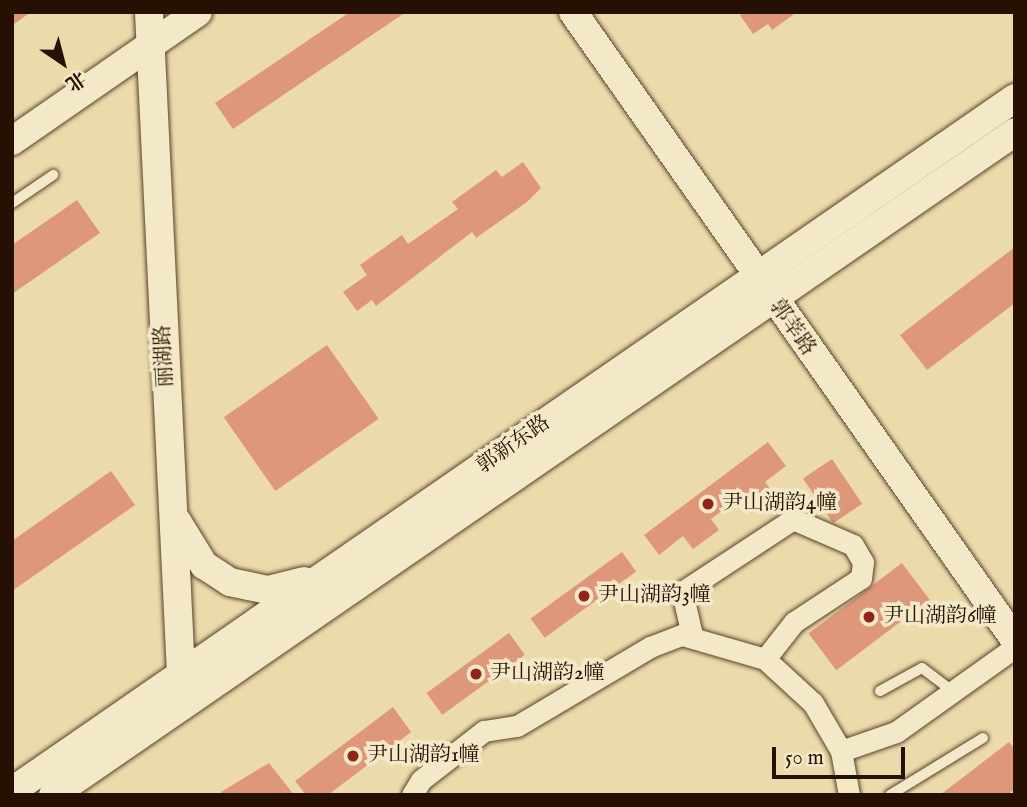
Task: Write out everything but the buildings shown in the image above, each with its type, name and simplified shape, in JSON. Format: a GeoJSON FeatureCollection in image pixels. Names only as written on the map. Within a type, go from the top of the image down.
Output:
{"type":"FeatureCollection","features":[{"type":"Feature","properties":{"kind":"main road","name":"丽湖路"},"geometry":{"type":"LineString","coordinates":[[149,12],[173,512],[188,685]]}},
{"type":"Feature","properties":{"kind":"main road"},"geometry":{"type":"LineString","coordinates":[[12,141],[198,12]]}},
{"type":"Feature","properties":{"kind":"main road","name":"郭莘路"},"geometry":{"type":"LineString","coordinates":[[573,12],[764,288],[1015,639]]}},
{"type":"Feature","properties":{"kind":"main road","name":"郭新东路"},"geometry":{"type":"LineString","coordinates":[[12,790],[188,685],[764,288],[1015,98]]}},
{"type":"Feature","properties":{"kind":"main road","name":"郭新东路"},"geometry":{"type":"LineString","coordinates":[[53,795],[328,573],[764,288],[1015,132]]}},
{"type":"Feature","properties":{"kind":"main road"},"geometry":{"type":"LineString","coordinates":[[173,512],[204,565],[230,582],[268,590],[328,573]]}},
{"type":"Feature","properties":{"kind":"street"},"geometry":{"type":"LineString","coordinates":[[692,635],[682,592],[793,519],[853,545],[863,562],[861,578],[794,622],[765,659]]}},
{"type":"Feature","properties":{"kind":"street"},"geometry":{"type":"LineString","coordinates":[[412,795],[421,780],[484,731],[517,726],[650,647],[692,635],[765,659],[813,703],[841,751],[849,795]]}},
{"type":"Feature","properties":{"kind":"street"},"geometry":{"type":"LineString","coordinates":[[841,751],[895,732],[955,693],[1015,647]]}},
{"type":"Feature","properties":{"kind":"lane"},"geometry":{"type":"LineString","coordinates":[[12,203],[53,175]]}},
{"type":"Feature","properties":{"kind":"lane"},"geometry":{"type":"LineString","coordinates":[[880,691],[922,668],[955,693]]}},
{"type":"Feature","properties":{"kind":"lane"},"geometry":{"type":"LineString","coordinates":[[890,795],[983,738]]}},
{"type":"Feature","properties":{"kind":"place","name":"尹山湖韵4幢"},"geometry":{"type":"Point","coordinates":[708,504]}},
{"type":"Feature","properties":{"kind":"place","name":"尹山湖韵3幢"},"geometry":{"type":"Point","coordinates":[584,596]}},
{"type":"Feature","properties":{"kind":"place","name":"尹山湖韵6幢"},"geometry":{"type":"Point","coordinates":[869,617]}},
{"type":"Feature","properties":{"kind":"place","name":"尹山湖韵2幢"},"geometry":{"type":"Point","coordinates":[476,674]}},
{"type":"Feature","properties":{"kind":"place","name":"尹山湖韵1幢"},"geometry":{"type":"Point","coordinates":[353,756]}}]}
